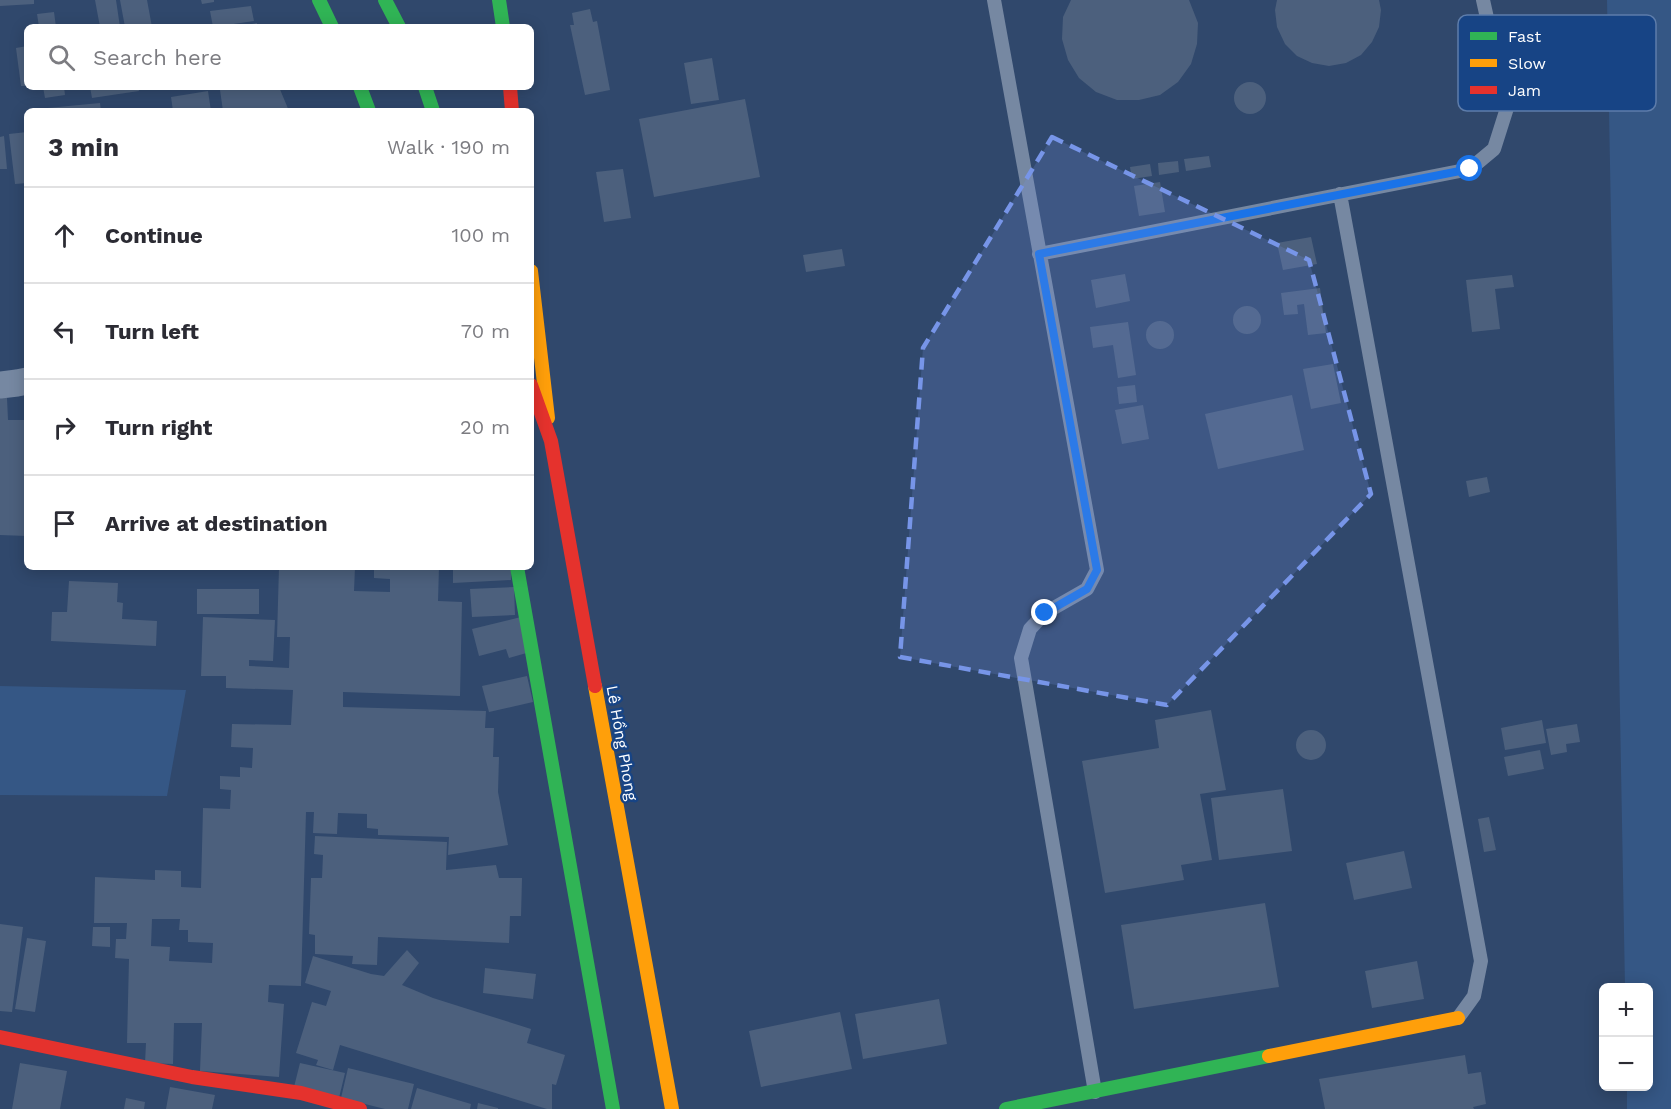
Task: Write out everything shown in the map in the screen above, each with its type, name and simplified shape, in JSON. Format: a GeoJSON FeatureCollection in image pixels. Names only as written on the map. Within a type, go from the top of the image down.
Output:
{"type":"FeatureCollection","features":[{"type":"Feature","properties":{"kind":"main road"},"geometry":{"type":"LineString","coordinates":[[318,0],[330,24]]}},
{"type":"Feature","properties":{"kind":"main road"},"geometry":{"type":"LineString","coordinates":[[385,0],[397,24]]}},
{"type":"Feature","properties":{"kind":"main road"},"geometry":{"type":"LineString","coordinates":[[499,0],[502,24]]}},
{"type":"Feature","properties":{"kind":"main road"},"geometry":{"type":"LineString","coordinates":[[361,90],[368,108]]}},
{"type":"Feature","properties":{"kind":"main road"},"geometry":{"type":"LineString","coordinates":[[426,90],[432,108]]}},
{"type":"Feature","properties":{"kind":"main road"},"geometry":{"type":"LineString","coordinates":[[510,90],[512,108]]}},
{"type":"Feature","properties":{"kind":"main road"},"geometry":{"type":"LineString","coordinates":[[534,296],[551,441]]}},
{"type":"Feature","properties":{"kind":"main road","name":"Lê Hồng Phong"},"geometry":{"type":"LineString","coordinates":[[534,393],[551,441],[672,1109]]}},
{"type":"Feature","properties":{"kind":"main road"},"geometry":{"type":"LineString","coordinates":[[518,570],[613,1109]]}},
{"type":"Feature","properties":{"kind":"main road"},"geometry":{"type":"LineString","coordinates":[[1006,1109],[1096,1100],[1458,1018]]}},
{"type":"Feature","properties":{"kind":"main road"},"geometry":{"type":"LineString","coordinates":[[0,1037],[192,1077],[301,1093],[360,1109]]}},
{"type":"Feature","properties":{"kind":"street"},"geometry":{"type":"LineString","coordinates":[[0,384],[24,382]]}},
{"type":"Feature","properties":{"kind":"lane"},"geometry":{"type":"LineString","coordinates":[[994,0],[1097,570],[1087,589],[1045,613],[1030,629],[1021,658],[1096,1100]]}},
{"type":"Feature","properties":{"kind":"lane"},"geometry":{"type":"LineString","coordinates":[[1483,0],[1486,15]]}},
{"type":"Feature","properties":{"kind":"lane"},"geometry":{"type":"LineString","coordinates":[[1039,254],[1470,169],[1494,149],[1506,111]]}},
{"type":"Feature","properties":{"kind":"lane"},"geometry":{"type":"LineString","coordinates":[[1340,194],[1481,961],[1474,996],[1458,1018]]}},
{"type":"Feature","properties":{"kind":"highlighted area"},"geometry":{"type":"Polygon","coordinates":[[[1052,137],[1309,260],[1371,494],[1167,705],[900,657],[923,348],[1052,137]]]}},
{"type":"Feature","properties":{"kind":"water"},"geometry":{"type":"Polygon","coordinates":[[[1607,0],[1671,0],[1671,1109],[1627,1109],[1627,1091],[1653,1091],[1653,983],[1625,983],[1609,111],[1656,111],[1656,15],[1607,15],[1607,0]]]}},
{"type":"Feature","properties":{"kind":"water"},"geometry":{"type":"Polygon","coordinates":[[[0,686],[186,690],[167,796],[0,795],[0,686]]]}},
{"type":"Feature","properties":{"kind":"building"},"geometry":{"type":"Polygon","coordinates":[[[0,0],[34,0],[34,4],[0,6],[0,0]]]}},
{"type":"Feature","properties":{"kind":"building"},"geometry":{"type":"Polygon","coordinates":[[[95,0],[116,0],[120,24],[99,24],[95,0]]]}},
{"type":"Feature","properties":{"kind":"building"},"geometry":{"type":"Polygon","coordinates":[[[120,0],[147,0],[151,24],[124,24],[120,0]]]}},
{"type":"Feature","properties":{"kind":"building"},"geometry":{"type":"Polygon","coordinates":[[[201,0],[214,0],[214,2],[202,4],[201,0]]]}},
{"type":"Feature","properties":{"kind":"building"},"geometry":{"type":"Polygon","coordinates":[[[1071,0],[1189,0],[1198,23],[1197,44],[1191,64],[1178,82],[1160,95],[1139,100],[1117,100],[1096,92],[1079,78],[1068,60],[1062,39],[1063,17],[1071,0]]]}},
{"type":"Feature","properties":{"kind":"building"},"geometry":{"type":"Polygon","coordinates":[[[1277,0],[1379,0],[1381,10],[1379,27],[1372,42],[1361,55],[1346,63],[1329,66],[1312,63],[1297,56],[1285,44],[1277,27],[1275,10],[1277,0]]]}},
{"type":"Feature","properties":{"kind":"building"},"geometry":{"type":"Polygon","coordinates":[[[251,6],[254,21],[212,24],[210,11],[251,6]]]}},
{"type":"Feature","properties":{"kind":"building"},"geometry":{"type":"Polygon","coordinates":[[[590,9],[593,22],[597,21],[610,90],[585,95],[570,25],[574,25],[572,13],[590,9]]]}},
{"type":"Feature","properties":{"kind":"building"},"geometry":{"type":"Polygon","coordinates":[[[54,12],[56,24],[39,24],[37,14],[54,12]]]}},
{"type":"Feature","properties":{"kind":"building"},"geometry":{"type":"Polygon","coordinates":[[[24,47],[24,86],[21,86],[16,48],[24,47]]]}},
{"type":"Feature","properties":{"kind":"building"},"geometry":{"type":"Polygon","coordinates":[[[712,58],[719,100],[691,104],[684,63],[712,58]]]}},
{"type":"Feature","properties":{"kind":"building"},"geometry":{"type":"Polygon","coordinates":[[[1250,82],[1262,86],[1266,98],[1262,110],[1250,114],[1238,110],[1234,98],[1238,86],[1250,82]]]}},
{"type":"Feature","properties":{"kind":"building"},"geometry":{"type":"Polygon","coordinates":[[[44,90],[64,90],[65,95],[45,98],[44,90]]]}},
{"type":"Feature","properties":{"kind":"building"},"geometry":{"type":"Polygon","coordinates":[[[91,90],[139,91],[92,98],[91,90]]]}},
{"type":"Feature","properties":{"kind":"building"},"geometry":{"type":"Polygon","coordinates":[[[220,90],[280,90],[288,108],[223,108],[220,90]]]}},
{"type":"Feature","properties":{"kind":"building"},"geometry":{"type":"Polygon","coordinates":[[[208,91],[211,108],[173,108],[171,97],[208,91]]]}},
{"type":"Feature","properties":{"kind":"building"},"geometry":{"type":"Polygon","coordinates":[[[745,99],[760,177],[654,197],[639,119],[745,99]]]}},
{"type":"Feature","properties":{"kind":"building"},"geometry":{"type":"Polygon","coordinates":[[[100,103],[101,108],[48,108],[100,103]]]}},
{"type":"Feature","properties":{"kind":"building"},"geometry":{"type":"Polygon","coordinates":[[[24,132],[24,183],[15,184],[9,134],[24,132]]]}},
{"type":"Feature","properties":{"kind":"building"},"geometry":{"type":"Polygon","coordinates":[[[4,136],[7,169],[0,169],[0,137],[4,136]]]}},
{"type":"Feature","properties":{"kind":"building"},"geometry":{"type":"Polygon","coordinates":[[[1209,156],[1211,167],[1186,171],[1184,159],[1209,156]]]}},
{"type":"Feature","properties":{"kind":"building"},"geometry":{"type":"Polygon","coordinates":[[[1178,161],[1179,172],[1159,175],[1158,163],[1178,161]]]}},
{"type":"Feature","properties":{"kind":"building"},"geometry":{"type":"Polygon","coordinates":[[[1150,164],[1152,176],[1132,179],[1130,167],[1150,164]]]}},
{"type":"Feature","properties":{"kind":"building"},"geometry":{"type":"Polygon","coordinates":[[[623,169],[631,218],[604,222],[596,172],[623,169]]]}},
{"type":"Feature","properties":{"kind":"building"},"geometry":{"type":"Polygon","coordinates":[[[1160,182],[1165,212],[1139,216],[1134,186],[1160,182]]]}},
{"type":"Feature","properties":{"kind":"building"},"geometry":{"type":"Polygon","coordinates":[[[1311,237],[1317,264],[1283,270],[1277,243],[1311,237]]]}},
{"type":"Feature","properties":{"kind":"building"},"geometry":{"type":"Polygon","coordinates":[[[842,249],[845,266],[806,272],[803,255],[842,249]]]}},
{"type":"Feature","properties":{"kind":"building"},"geometry":{"type":"Polygon","coordinates":[[[1125,274],[1130,301],[1096,308],[1091,280],[1125,274]]]}},
{"type":"Feature","properties":{"kind":"building"},"geometry":{"type":"Polygon","coordinates":[[[1512,275],[1514,287],[1495,289],[1500,329],[1472,332],[1466,280],[1512,275]]]}},
{"type":"Feature","properties":{"kind":"building"},"geometry":{"type":"Polygon","coordinates":[[[1320,288],[1326,333],[1308,335],[1304,304],[1297,305],[1298,314],[1284,315],[1281,293],[1320,288]]]}},
{"type":"Feature","properties":{"kind":"building"},"geometry":{"type":"Polygon","coordinates":[[[1247,306],[1257,310],[1261,320],[1257,330],[1247,334],[1237,330],[1233,320],[1237,310],[1247,306]]]}},
{"type":"Feature","properties":{"kind":"building"},"geometry":{"type":"Polygon","coordinates":[[[1160,321],[1170,325],[1174,335],[1170,345],[1160,349],[1150,345],[1146,335],[1150,325],[1160,321]]]}},
{"type":"Feature","properties":{"kind":"building"},"geometry":{"type":"Polygon","coordinates":[[[1128,322],[1136,375],[1118,378],[1113,345],[1093,348],[1090,327],[1128,322]]]}},
{"type":"Feature","properties":{"kind":"building"},"geometry":{"type":"Polygon","coordinates":[[[1333,364],[1341,403],[1311,409],[1303,369],[1333,364]]]}},
{"type":"Feature","properties":{"kind":"building"},"geometry":{"type":"Polygon","coordinates":[[[1135,385],[1137,402],[1119,404],[1117,387],[1135,385]]]}},
{"type":"Feature","properties":{"kind":"building"},"geometry":{"type":"Polygon","coordinates":[[[1292,395],[1304,450],[1218,469],[1205,414],[1292,395]]]}},
{"type":"Feature","properties":{"kind":"building"},"geometry":{"type":"Polygon","coordinates":[[[0,397],[7,398],[8,420],[24,420],[24,536],[0,535],[0,397]]]}},
{"type":"Feature","properties":{"kind":"building"},"geometry":{"type":"Polygon","coordinates":[[[1143,405],[1149,439],[1122,444],[1115,410],[1143,405]]]}},
{"type":"Feature","properties":{"kind":"building"},"geometry":{"type":"Polygon","coordinates":[[[1487,477],[1490,492],[1469,497],[1466,481],[1487,477]]]}},
{"type":"Feature","properties":{"kind":"building"},"geometry":{"type":"Polygon","coordinates":[[[279,570],[355,570],[354,591],[390,592],[390,579],[374,578],[374,570],[439,570],[438,601],[462,602],[460,696],[343,692],[343,707],[486,711],[485,728],[494,728],[493,757],[499,757],[498,792],[508,845],[448,855],[449,837],[378,835],[378,829],[367,828],[367,814],[338,813],[337,834],[313,833],[314,812],[306,812],[301,986],[269,985],[268,1002],[284,1004],[279,1077],[200,1071],[202,1023],[174,1023],[173,1064],[145,1063],[146,1043],[127,1043],[129,959],[115,958],[116,939],[126,939],[127,923],[94,923],[95,877],[155,880],[155,870],[181,871],[181,887],[201,888],[203,808],[230,809],[231,790],[220,789],[220,776],[240,777],[240,767],[252,768],[253,748],[231,747],[232,724],[291,725],[293,690],[226,688],[226,676],[201,676],[203,617],[275,620],[273,661],[249,660],[249,666],[289,668],[290,637],[277,637],[279,570]],[[152,919],[151,946],[170,947],[169,961],[212,963],[213,943],[188,942],[188,930],[179,930],[180,919],[152,919]]]}},
{"type":"Feature","properties":{"kind":"building"},"geometry":{"type":"Polygon","coordinates":[[[453,570],[511,570],[511,580],[453,583],[453,570]]]}},
{"type":"Feature","properties":{"kind":"building"},"geometry":{"type":"Polygon","coordinates":[[[69,581],[118,583],[117,602],[123,603],[122,619],[157,621],[156,646],[51,641],[52,612],[67,612],[69,581]]]}},
{"type":"Feature","properties":{"kind":"building"},"geometry":{"type":"Polygon","coordinates":[[[514,587],[515,615],[472,617],[470,589],[514,587]]]}},
{"type":"Feature","properties":{"kind":"building"},"geometry":{"type":"Polygon","coordinates":[[[197,589],[259,589],[259,614],[197,614],[197,589]]]}},
{"type":"Feature","properties":{"kind":"building"},"geometry":{"type":"Polygon","coordinates":[[[521,617],[530,652],[509,658],[506,649],[479,656],[472,629],[521,617]]]}},
{"type":"Feature","properties":{"kind":"building"},"geometry":{"type":"Polygon","coordinates":[[[527,676],[533,702],[489,712],[482,686],[527,676]]]}},
{"type":"Feature","properties":{"kind":"building"},"geometry":{"type":"Polygon","coordinates":[[[1211,710],[1226,790],[1200,794],[1212,860],[1181,865],[1184,880],[1105,893],[1082,761],[1159,748],[1155,720],[1211,710]]]}},
{"type":"Feature","properties":{"kind":"building"},"geometry":{"type":"Polygon","coordinates":[[[1542,720],[1546,743],[1505,750],[1501,728],[1542,720]]]}},
{"type":"Feature","properties":{"kind":"building"},"geometry":{"type":"Polygon","coordinates":[[[1577,724],[1580,742],[1566,744],[1567,752],[1551,755],[1546,729],[1577,724]]]}},
{"type":"Feature","properties":{"kind":"building"},"geometry":{"type":"Polygon","coordinates":[[[1311,730],[1317,731],[1325,739],[1325,751],[1317,759],[1311,760],[1305,759],[1297,751],[1296,745],[1297,739],[1305,731],[1311,730]]]}},
{"type":"Feature","properties":{"kind":"building"},"geometry":{"type":"Polygon","coordinates":[[[1540,750],[1544,769],[1508,776],[1504,757],[1540,750]]]}},
{"type":"Feature","properties":{"kind":"building"},"geometry":{"type":"Polygon","coordinates":[[[1283,789],[1292,851],[1219,860],[1211,798],[1283,789]]]}},
{"type":"Feature","properties":{"kind":"building"},"geometry":{"type":"Polygon","coordinates":[[[1489,817],[1496,850],[1484,852],[1478,819],[1489,817]]]}},
{"type":"Feature","properties":{"kind":"building"},"geometry":{"type":"Polygon","coordinates":[[[315,836],[447,842],[446,870],[496,865],[499,878],[522,878],[521,916],[510,916],[509,943],[378,937],[377,965],[352,964],[353,956],[315,954],[315,935],[309,934],[311,878],[322,878],[323,855],[314,854],[315,836]]]}},
{"type":"Feature","properties":{"kind":"building"},"geometry":{"type":"Polygon","coordinates":[[[1404,851],[1412,888],[1354,900],[1346,863],[1404,851]]]}},
{"type":"Feature","properties":{"kind":"building"},"geometry":{"type":"Polygon","coordinates":[[[1265,903],[1279,987],[1134,1009],[1121,925],[1265,903]]]}},
{"type":"Feature","properties":{"kind":"building"},"geometry":{"type":"Polygon","coordinates":[[[0,924],[23,927],[12,1012],[0,1011],[0,924]]]}},
{"type":"Feature","properties":{"kind":"building"},"geometry":{"type":"Polygon","coordinates":[[[93,927],[110,927],[110,947],[92,946],[93,927]]]}},
{"type":"Feature","properties":{"kind":"building"},"geometry":{"type":"Polygon","coordinates":[[[27,938],[46,941],[35,1012],[15,1009],[27,938]]]}},
{"type":"Feature","properties":{"kind":"building"},"geometry":{"type":"Polygon","coordinates":[[[407,950],[419,963],[402,985],[433,998],[531,1029],[527,1043],[565,1055],[556,1085],[552,1084],[552,1109],[340,1045],[333,1070],[316,1065],[318,1060],[296,1053],[312,1002],[326,1006],[331,991],[305,983],[313,956],[384,976],[407,950]]]}},
{"type":"Feature","properties":{"kind":"building"},"geometry":{"type":"Polygon","coordinates":[[[1417,961],[1424,999],[1372,1008],[1365,971],[1417,961]]]}},
{"type":"Feature","properties":{"kind":"building"},"geometry":{"type":"Polygon","coordinates":[[[485,968],[536,974],[533,999],[483,993],[485,968]]]}},
{"type":"Feature","properties":{"kind":"building"},"geometry":{"type":"Polygon","coordinates":[[[939,999],[947,1044],[863,1059],[855,1014],[939,999]]]}},
{"type":"Feature","properties":{"kind":"building"},"geometry":{"type":"Polygon","coordinates":[[[840,1012],[852,1069],[761,1087],[749,1031],[840,1012]]]}},
{"type":"Feature","properties":{"kind":"building"},"geometry":{"type":"Polygon","coordinates":[[[1465,1055],[1468,1074],[1481,1072],[1486,1104],[1473,1107],[1474,1109],[1325,1109],[1319,1079],[1465,1055]]]}},
{"type":"Feature","properties":{"kind":"building"},"geometry":{"type":"Polygon","coordinates":[[[20,1063],[67,1071],[60,1109],[12,1109],[20,1063]]]}},
{"type":"Feature","properties":{"kind":"building"},"geometry":{"type":"Polygon","coordinates":[[[300,1063],[345,1073],[339,1098],[294,1087],[300,1063]]]}},
{"type":"Feature","properties":{"kind":"building"},"geometry":{"type":"Polygon","coordinates":[[[348,1068],[414,1084],[408,1109],[385,1109],[341,1098],[348,1068]]]}},
{"type":"Feature","properties":{"kind":"building"},"geometry":{"type":"Polygon","coordinates":[[[170,1087],[215,1095],[212,1109],[166,1109],[170,1087]]]}},
{"type":"Feature","properties":{"kind":"building"},"geometry":{"type":"Polygon","coordinates":[[[417,1088],[471,1104],[470,1109],[411,1109],[417,1088]]]}},
{"type":"Feature","properties":{"kind":"building"},"geometry":{"type":"Polygon","coordinates":[[[126,1098],[145,1102],[144,1109],[124,1109],[126,1098]]]}},
{"type":"Feature","properties":{"kind":"building"},"geometry":{"type":"Polygon","coordinates":[[[478,1103],[498,1108],[498,1109],[477,1109],[478,1103]]]}},
{"type":"Feature","properties":{"kind":"traffic: fast"},"geometry":{"type":"LineString","coordinates":[[319,0],[331,24]]}},
{"type":"Feature","properties":{"kind":"traffic: fast"},"geometry":{"type":"LineString","coordinates":[[385,0],[397,24]]}},
{"type":"Feature","properties":{"kind":"traffic: fast"},"geometry":{"type":"LineString","coordinates":[[499,0],[503,24]]}},
{"type":"Feature","properties":{"kind":"traffic: fast"},"geometry":{"type":"LineString","coordinates":[[361,90],[368,108]]}},
{"type":"Feature","properties":{"kind":"traffic: fast"},"geometry":{"type":"LineString","coordinates":[[426,90],[432,108]]}},
{"type":"Feature","properties":{"kind":"traffic: fast"},"geometry":{"type":"LineString","coordinates":[[518,570],[613,1109]]}},
{"type":"Feature","properties":{"kind":"traffic: fast"},"geometry":{"type":"LineString","coordinates":[[1006,1109],[1269,1056]]}},
{"type":"Feature","properties":{"kind":"traffic: slow"},"geometry":{"type":"LineString","coordinates":[[534,297],[548,418]]}},
{"type":"Feature","properties":{"kind":"traffic: slow"},"geometry":{"type":"LineString","coordinates":[[595,686],[672,1109]]}},
{"type":"Feature","properties":{"kind":"traffic: slow"},"geometry":{"type":"LineString","coordinates":[[1269,1056],[1458,1018]]}},
{"type":"Feature","properties":{"kind":"traffic: jam"},"geometry":{"type":"LineString","coordinates":[[510,90],[512,108]]}},
{"type":"Feature","properties":{"kind":"traffic: jam"},"geometry":{"type":"LineString","coordinates":[[534,393],[551,441],[595,686]]}},
{"type":"Feature","properties":{"kind":"traffic: jam"},"geometry":{"type":"LineString","coordinates":[[0,1037],[192,1077],[301,1093],[360,1109]]}},
{"type":"Feature","properties":{"kind":"route"},"geometry":{"type":"LineString","coordinates":[[1045,613],[1087,589],[1097,570],[1039,254],[1470,169]]}}]}
